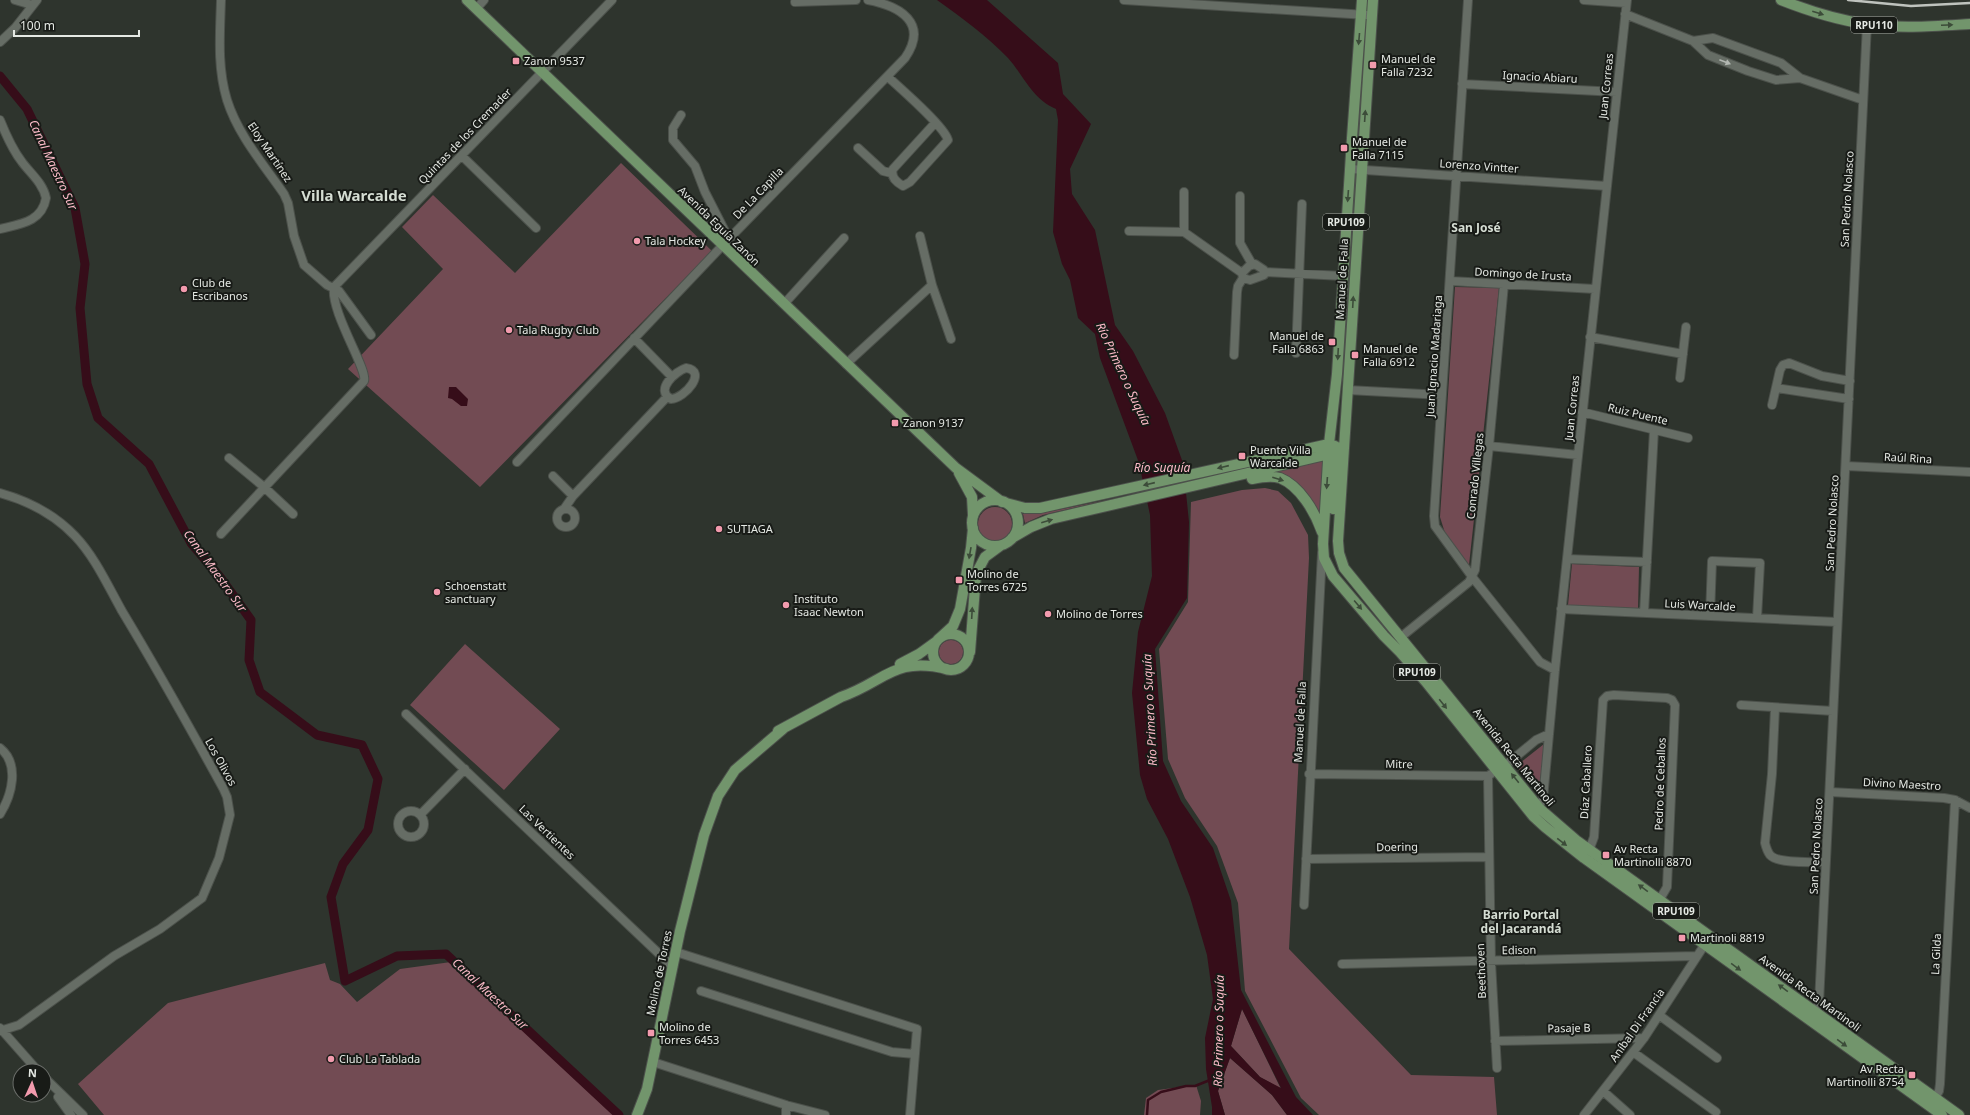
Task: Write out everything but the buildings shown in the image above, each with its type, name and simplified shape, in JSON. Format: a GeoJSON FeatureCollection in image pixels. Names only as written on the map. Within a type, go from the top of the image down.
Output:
{"type":"FeatureCollection","features":[{"type":"Feature","properties":{"kind":"main road","name":"Avenida Eguía Zanón"},"geometry":{"type":"LineString","coordinates":[[467,0],[541,72],[726,242],[784,304],[956,468],[1004,503]]}},
{"type":"Feature","properties":{"kind":"main road","name":"Manuel de Falla"},"geometry":{"type":"LineString","coordinates":[[1333,576],[1324,558],[1323,539],[1332,450],[1362,0]]}},
{"type":"Feature","properties":{"kind":"main road","name":"Manuel de Falla"},"geometry":{"type":"LineString","coordinates":[[1341,558],[1338,541],[1373,0]]}},
{"type":"Feature","properties":{"kind":"main road","name":"RPU110"},"geometry":{"type":"LineString","coordinates":[[1781,0],[1824,15],[1867,24],[1896,26],[1970,24]]}},
{"type":"Feature","properties":{"kind":"main road"},"geometry":{"type":"LineString","coordinates":[[1332,450],[1348,394]]}},
{"type":"Feature","properties":{"kind":"main road"},"geometry":{"type":"LineString","coordinates":[[1004,503],[1012,508],[1017,518],[1017,529],[1008,541],[994,546],[984,544],[977,537],[973,524],[977,509],[983,504],[994,501],[1034,508],[1201,472],[1332,450]]}},
{"type":"Feature","properties":{"kind":"main road"},"geometry":{"type":"LineString","coordinates":[[970,652],[966,641],[958,635],[946,634],[940,638],[933,650],[935,660],[938,664],[947,669],[958,669],[966,662],[970,652],[973,594],[978,569],[988,554],[1008,541],[1044,522],[1208,484],[1332,450]]}},
{"type":"Feature","properties":{"kind":"main road","name":"Avenida Recta Martinoli"},"geometry":{"type":"LineString","coordinates":[[1332,450],[1332,532],[1334,550],[1341,558],[1352,579],[1401,637],[1550,832],[1587,854],[1933,1102],[1959,1115]]}},
{"type":"Feature","properties":{"kind":"main road","name":"Avenida Eguía Zanón"},"geometry":{"type":"LineString","coordinates":[[956,468],[972,497],[973,524]]}},
{"type":"Feature","properties":{"kind":"main road"},"geometry":{"type":"LineString","coordinates":[[1208,484],[1225,484],[1268,476],[1281,478],[1294,487],[1308,505],[1319,524],[1323,539]]}},
{"type":"Feature","properties":{"kind":"main road","name":"Molino de Torres"},"geometry":{"type":"LineString","coordinates":[[841,697],[849,690],[919,654],[953,626],[960,609],[971,548],[973,524]]}},
{"type":"Feature","properties":{"kind":"main road","name":"Avenida Recta Martinoli"},"geometry":{"type":"LineString","coordinates":[[1333,576],[1502,769]]}},
{"type":"Feature","properties":{"kind":"main road","name":"Molino de Torres"},"geometry":{"type":"LineString","coordinates":[[637,1115],[644,1098],[653,1062],[676,952],[704,835],[705,821],[711,800],[720,782],[747,754],[772,735],[841,697],[851,694],[901,668],[923,665],[947,669]]}},
{"type":"Feature","properties":{"kind":"main road","name":"Avenida Recta Martinoli"},"geometry":{"type":"LineString","coordinates":[[1933,1102],[1942,1115]]}},
{"type":"Feature","properties":{"kind":"street"},"geometry":{"type":"LineString","coordinates":[[0,42],[15,28],[35,3],[17,0]]}},
{"type":"Feature","properties":{"kind":"street","name":"Eloy Martínez"},"geometry":{"type":"LineString","coordinates":[[221,0],[219,45],[221,68],[228,101],[244,136],[288,202],[294,236],[304,265],[326,285],[334,288],[344,296],[371,335]]}},
{"type":"Feature","properties":{"kind":"street"},"geometry":{"type":"LineString","coordinates":[[476,9],[484,0]]}},
{"type":"Feature","properties":{"kind":"street","name":"Quintas de los Cremader"},"geometry":{"type":"LineString","coordinates":[[334,288],[612,0]]}},
{"type":"Feature","properties":{"kind":"street"},"geometry":{"type":"LineString","coordinates":[[795,2],[856,0]]}},
{"type":"Feature","properties":{"kind":"street","name":"De La Capilla"},"geometry":{"type":"LineString","coordinates":[[517,462],[726,242],[905,58],[912,47],[915,36],[912,27],[900,10],[887,4],[868,0]]}},
{"type":"Feature","properties":{"kind":"street"},"geometry":{"type":"LineString","coordinates":[[1124,0],[1372,16]]}},
{"type":"Feature","properties":{"kind":"street","name":"Juan Ignacio Madariaga"},"geometry":{"type":"LineString","coordinates":[[1468,0],[1434,516],[1435,526],[1473,578],[1540,662],[1554,670]]}},
{"type":"Feature","properties":{"kind":"street"},"geometry":{"type":"LineString","coordinates":[[1584,0],[1627,1]]}},
{"type":"Feature","properties":{"kind":"street","name":"Juan Correas"},"geometry":{"type":"LineString","coordinates":[[1536,812],[1544,799],[1554,670],[1627,1]]}},
{"type":"Feature","properties":{"kind":"street"},"geometry":{"type":"LineString","coordinates":[[1625,14],[1693,41],[1708,55],[1748,71],[1776,80],[1800,78]]}},
{"type":"Feature","properties":{"kind":"street","name":"San Pedro Nolasco"},"geometry":{"type":"LineString","coordinates":[[1812,1015],[1819,1003],[1867,24]]}},
{"type":"Feature","properties":{"kind":"street"},"geometry":{"type":"LineString","coordinates":[[1693,41],[1713,38],[1781,63],[1800,78],[1863,100]]}},
{"type":"Feature","properties":{"kind":"street"},"geometry":{"type":"LineString","coordinates":[[858,148],[883,171],[891,173],[897,182],[903,186],[910,182],[948,140],[946,135],[935,123],[888,77]]}},
{"type":"Feature","properties":{"kind":"street","name":"Ignacio Abiaru"},"geometry":{"type":"LineString","coordinates":[[1462,84],[1617,92]]}},
{"type":"Feature","properties":{"kind":"street"},"geometry":{"type":"LineString","coordinates":[[681,115],[673,128],[673,140],[695,166],[726,242]]}},
{"type":"Feature","properties":{"kind":"street"},"geometry":{"type":"LineString","coordinates":[[0,120],[9,141],[22,162],[38,181],[45,192],[46,198],[42,209],[34,219],[0,229]]}},
{"type":"Feature","properties":{"kind":"street"},"geometry":{"type":"LineString","coordinates":[[891,173],[935,123]]}},
{"type":"Feature","properties":{"kind":"street"},"geometry":{"type":"LineString","coordinates":[[462,156],[536,228]]}},
{"type":"Feature","properties":{"kind":"street","name":"Lorenzo Vintter"},"geometry":{"type":"LineString","coordinates":[[1350,169],[1607,186]]}},
{"type":"Feature","properties":{"kind":"street"},"geometry":{"type":"LineString","coordinates":[[1184,192],[1184,232]]}},
{"type":"Feature","properties":{"kind":"street"},"geometry":{"type":"LineString","coordinates":[[1240,196],[1240,243],[1252,264]]}},
{"type":"Feature","properties":{"kind":"street"},"geometry":{"type":"LineString","coordinates":[[1296,353],[1302,204]]}},
{"type":"Feature","properties":{"kind":"street"},"geometry":{"type":"LineString","coordinates":[[1129,231],[1184,232],[1250,280],[1261,277],[1265,272]]}},
{"type":"Feature","properties":{"kind":"street"},"geometry":{"type":"LineString","coordinates":[[920,236],[932,285],[951,339]]}},
{"type":"Feature","properties":{"kind":"street"},"geometry":{"type":"LineString","coordinates":[[784,304],[844,238]]}},
{"type":"Feature","properties":{"kind":"street"},"geometry":{"type":"LineString","coordinates":[[1252,264],[1258,265],[1265,272],[1299,275],[1343,276]]}},
{"type":"Feature","properties":{"kind":"street"},"geometry":{"type":"LineString","coordinates":[[1234,355],[1238,286],[1252,264]]}},
{"type":"Feature","properties":{"kind":"street","name":"Domingo de Irusta"},"geometry":{"type":"LineString","coordinates":[[1450,281],[1595,289]]}},
{"type":"Feature","properties":{"kind":"street","name":"Conrado Villegas"},"geometry":{"type":"LineString","coordinates":[[1473,578],[1489,446],[1504,284]]}},
{"type":"Feature","properties":{"kind":"street"},"geometry":{"type":"LineString","coordinates":[[846,364],[932,285]]}},
{"type":"Feature","properties":{"kind":"street"},"geometry":{"type":"LineString","coordinates":[[221,534],[364,381],[366,377],[339,315],[333,294],[334,288]]}},
{"type":"Feature","properties":{"kind":"street"},"geometry":{"type":"LineString","coordinates":[[1680,378],[1686,327]]}},
{"type":"Feature","properties":{"kind":"street"},"geometry":{"type":"LineString","coordinates":[[634,338],[672,377]]}},
{"type":"Feature","properties":{"kind":"street"},"geometry":{"type":"LineString","coordinates":[[1590,338],[1683,354]]}},
{"type":"Feature","properties":{"kind":"street"},"geometry":{"type":"LineString","coordinates":[[1772,405],[1780,370],[1783,365],[1789,363],[1822,376],[1850,381]]}},
{"type":"Feature","properties":{"kind":"street"},"geometry":{"type":"LineString","coordinates":[[686,368],[691,369],[695,376],[692,386],[676,399],[667,397],[665,389],[672,377],[681,370],[686,368]]}},
{"type":"Feature","properties":{"kind":"street"},"geometry":{"type":"LineString","coordinates":[[1776,388],[1849,399]]}},
{"type":"Feature","properties":{"kind":"street"},"geometry":{"type":"LineString","coordinates":[[1348,394],[1442,396]]}},
{"type":"Feature","properties":{"kind":"street"},"geometry":{"type":"LineString","coordinates":[[564,509],[573,496],[667,397]]}},
{"type":"Feature","properties":{"kind":"street","name":"Ruiz Puente"},"geometry":{"type":"LineString","coordinates":[[1582,412],[1688,438]]}},
{"type":"Feature","properties":{"kind":"street"},"geometry":{"type":"LineString","coordinates":[[1644,613],[1654,430]]}},
{"type":"Feature","properties":{"kind":"street"},"geometry":{"type":"LineString","coordinates":[[1489,446],[1578,455]]}},
{"type":"Feature","properties":{"kind":"street"},"geometry":{"type":"LineString","coordinates":[[229,458],[264,487],[292,514]]}},
{"type":"Feature","properties":{"kind":"street","name":"Raúl Rina"},"geometry":{"type":"LineString","coordinates":[[1846,466],[1970,472]]}},
{"type":"Feature","properties":{"kind":"street"},"geometry":{"type":"LineString","coordinates":[[553,476],[573,496]]}},
{"type":"Feature","properties":{"kind":"street","name":"Los Olivos"},"geometry":{"type":"LineString","coordinates":[[0,493],[20,498],[42,510],[65,527],[83,546],[154,665],[223,788],[227,797],[230,815],[220,858],[207,889],[197,903],[160,929],[114,956],[19,1025],[1,1030]]}},
{"type":"Feature","properties":{"kind":"street","name":"Manuel de Falla"},"geometry":{"type":"LineString","coordinates":[[1304,906],[1309,774],[1323,539]]}},
{"type":"Feature","properties":{"kind":"street"},"geometry":{"type":"LineString","coordinates":[[1566,559],[1647,562]]}},
{"type":"Feature","properties":{"kind":"street"},"geometry":{"type":"LineString","coordinates":[[1710,616],[1712,562],[1760,563],[1757,618]]}},
{"type":"Feature","properties":{"kind":"street"},"geometry":{"type":"LineString","coordinates":[[1319,587],[1323,581],[1333,576]]}},
{"type":"Feature","properties":{"kind":"street"},"geometry":{"type":"LineString","coordinates":[[1401,637],[1473,578]]}},
{"type":"Feature","properties":{"kind":"street","name":"Luis Warcalde"},"geometry":{"type":"LineString","coordinates":[[1561,609],[1837,622]]}},
{"type":"Feature","properties":{"kind":"street","name":"Pedro de Ceballos"},"geometry":{"type":"LineString","coordinates":[[1601,704],[1607,696],[1614,695],[1667,698],[1672,700],[1675,705],[1667,887],[1657,904]]}},
{"type":"Feature","properties":{"kind":"street","name":"Díaz Caballero"},"geometry":{"type":"LineString","coordinates":[[1587,854],[1594,837],[1601,704]]}},
{"type":"Feature","properties":{"kind":"street"},"geometry":{"type":"LineString","coordinates":[[1742,705],[1833,711]]}},
{"type":"Feature","properties":{"kind":"street"},"geometry":{"type":"LineString","coordinates":[[1775,708],[1772,774],[1765,843],[1767,850],[1770,855],[1777,860],[1825,862]]}},
{"type":"Feature","properties":{"kind":"street","name":"Las Vertientes"},"geometry":{"type":"LineString","coordinates":[[406,714],[673,967]]}},
{"type":"Feature","properties":{"kind":"street"},"geometry":{"type":"LineString","coordinates":[[1488,776],[1502,769],[1536,740],[1549,734]]}},
{"type":"Feature","properties":{"kind":"street"},"geometry":{"type":"LineString","coordinates":[[0,748],[10,760],[13,778],[8,799],[0,814]]}},
{"type":"Feature","properties":{"kind":"street"},"geometry":{"type":"LineString","coordinates":[[420,815],[464,769]]}},
{"type":"Feature","properties":{"kind":"street","name":"Mitre"},"geometry":{"type":"LineString","coordinates":[[1309,774],[1488,776]]}},
{"type":"Feature","properties":{"kind":"street","name":"Beethoven"},"geometry":{"type":"LineString","coordinates":[[1488,776],[1488,857],[1491,962],[1497,1068]]}},
{"type":"Feature","properties":{"kind":"street","name":"Divino Maestro"},"geometry":{"type":"LineString","coordinates":[[1830,792],[1944,798],[1955,800],[1970,808]]}},
{"type":"Feature","properties":{"kind":"street","name":"La Gilda"},"geometry":{"type":"LineString","coordinates":[[1933,1102],[1940,1084],[1955,800]]}},
{"type":"Feature","properties":{"kind":"street","name":"Doering"},"geometry":{"type":"LineString","coordinates":[[1306,859],[1488,857]]}},
{"type":"Feature","properties":{"kind":"street","name":"Aníbal Di Francia"},"geometry":{"type":"LineString","coordinates":[[1584,1115],[1644,1038],[1707,940]]}},
{"type":"Feature","properties":{"kind":"street"},"geometry":{"type":"LineString","coordinates":[[676,952],[917,1029],[910,1115]]}},
{"type":"Feature","properties":{"kind":"street","name":"Edison"},"geometry":{"type":"LineString","coordinates":[[1342,964],[1491,962],[1696,956]]}},
{"type":"Feature","properties":{"kind":"street"},"geometry":{"type":"LineString","coordinates":[[701,991],[892,1052],[915,1054]]}},
{"type":"Feature","properties":{"kind":"street"},"geometry":{"type":"LineString","coordinates":[[1659,1015],[1717,1058]]}},
{"type":"Feature","properties":{"kind":"street"},"geometry":{"type":"LineString","coordinates":[[1,1030],[31,1063]]}},
{"type":"Feature","properties":{"kind":"street","name":"Pasaje B"},"geometry":{"type":"LineString","coordinates":[[1495,1041],[1644,1038]]}},
{"type":"Feature","properties":{"kind":"street"},"geometry":{"type":"LineString","coordinates":[[1633,1052],[1716,1112]]}},
{"type":"Feature","properties":{"kind":"street"},"geometry":{"type":"LineString","coordinates":[[653,1062],[786,1105],[825,1115]]}},
{"type":"Feature","properties":{"kind":"street"},"geometry":{"type":"LineString","coordinates":[[52,1085],[83,1115]]}},
{"type":"Feature","properties":{"kind":"street"},"geometry":{"type":"LineString","coordinates":[[52,1088],[71,1115]]}},
{"type":"Feature","properties":{"kind":"street"},"geometry":{"type":"LineString","coordinates":[[1603,1091],[1630,1115]]}},
{"type":"Feature","properties":{"kind":"street"},"geometry":{"type":"LineString","coordinates":[[786,1105],[786,1115]]}},
{"type":"Feature","properties":{"kind":"shaded area","name":"Tala Rugby Club"},"geometry":{"type":"Polygon","coordinates":[[[621,163],[712,251],[480,487],[348,369],[443,269],[402,227],[433,195],[515,273],[621,163]]]}},
{"type":"Feature","properties":{"kind":"shaded area"},"geometry":{"type":"Polygon","coordinates":[[[1455,287],[1499,288],[1469,565],[1445,533],[1440,517],[1455,287]]]}},
{"type":"Feature","properties":{"kind":"shaded area"},"geometry":{"type":"Polygon","coordinates":[[[1323,460],[1320,516],[1308,495],[1297,482],[1290,477],[1275,471],[1323,460]]]}},
{"type":"Feature","properties":{"kind":"shaded area"},"geometry":{"type":"Polygon","coordinates":[[[1265,488],[1278,491],[1291,503],[1308,535],[1309,558],[1289,949],[1411,1075],[1494,1077],[1497,1115],[1319,1115],[1301,1098],[1245,991],[1238,903],[1217,846],[1185,798],[1168,759],[1159,649],[1188,602],[1191,502],[1242,490],[1265,488]]]}},
{"type":"Feature","properties":{"kind":"shaded area"},"geometry":{"type":"Polygon","coordinates":[[[1112,499],[1043,515],[1025,523],[1023,514],[1037,514],[1112,499]]]}},
{"type":"Feature","properties":{"kind":"shaded area"},"geometry":{"type":"Polygon","coordinates":[[[995,507],[1007,512],[1012,524],[1007,536],[995,541],[983,536],[978,524],[983,512],[995,507]]]}},
{"type":"Feature","properties":{"kind":"shaded area"},"geometry":{"type":"Polygon","coordinates":[[[1572,564],[1639,567],[1638,609],[1568,605],[1572,564]]]}},
{"type":"Feature","properties":{"kind":"shaded area"},"geometry":{"type":"Polygon","coordinates":[[[951,640],[959,644],[963,652],[959,660],[951,664],[943,660],[939,652],[943,644],[951,640]]]}},
{"type":"Feature","properties":{"kind":"shaded area"},"geometry":{"type":"Polygon","coordinates":[[[465,644],[560,729],[504,790],[410,705],[465,644]]]}},
{"type":"Feature","properties":{"kind":"shaded area"},"geometry":{"type":"Polygon","coordinates":[[[1544,744],[1539,793],[1516,766],[1544,744]]]}},
{"type":"Feature","properties":{"kind":"shaded area","name":"Club La Tablada"},"geometry":{"type":"Polygon","coordinates":[[[451,962],[531,1034],[615,1115],[104,1115],[78,1084],[168,1003],[325,963],[330,980],[340,984],[357,1002],[400,969],[451,962]]]}},
{"type":"Feature","properties":{"kind":"shaded area"},"geometry":{"type":"Polygon","coordinates":[[[1242,1009],[1281,1089],[1260,1077],[1231,1046],[1242,1009]]]}},
{"type":"Feature","properties":{"kind":"shaded area"},"geometry":{"type":"Polygon","coordinates":[[[1230,1058],[1272,1095],[1287,1115],[1225,1115],[1218,1091],[1230,1058]]]}},
{"type":"Feature","properties":{"kind":"shaded area"},"geometry":{"type":"Polygon","coordinates":[[[1196,1085],[1201,1101],[1200,1115],[1144,1115],[1146,1098],[1158,1090],[1196,1085]]]}},
{"type":"Feature","properties":{"kind":"water","name":"Río Suquía"},"geometry":{"type":"Polygon","coordinates":[[[937,0],[987,0],[1058,63],[1063,94],[1091,124],[1070,169],[1072,194],[1095,230],[1115,325],[1133,351],[1165,413],[1183,463],[1189,522],[1187,598],[1155,649],[1163,761],[1181,801],[1213,848],[1231,901],[1241,990],[1296,1097],[1313,1115],[1287,1115],[1272,1095],[1230,1058],[1218,1091],[1225,1115],[1212,1115],[1206,1069],[1205,1038],[1213,999],[1207,955],[1190,897],[1168,839],[1147,799],[1140,775],[1132,693],[1138,632],[1152,576],[1150,515],[1139,463],[1100,358],[1095,334],[1078,318],[1070,280],[1062,264],[1053,232],[1058,120],[1056,109],[1048,105],[1034,93],[1014,65],[992,42],[937,0]],[[1242,1009],[1231,1046],[1260,1077],[1281,1088],[1242,1009]]]}},
{"type":"Feature","properties":{"kind":"water"},"geometry":{"type":"Polygon","coordinates":[[[449,387],[456,387],[468,399],[467,406],[461,406],[452,399],[448,398],[449,387]]]}},
{"type":"Feature","properties":{"kind":"waterway","name":"Canal Maestro Sur"},"geometry":{"type":"LineString","coordinates":[[0,76],[27,109],[75,208],[85,264],[80,308],[87,384],[98,418],[149,464],[191,543],[220,577],[251,620],[249,660],[260,692],[317,735],[362,745],[378,779],[368,830],[343,864],[331,897],[345,981],[397,956],[446,954],[619,1115]]}},
{"type":"Feature","properties":{"kind":"waterway","name":"Río Primero o Suquía"},"geometry":{"type":"LineString","coordinates":[[1147,1115],[1148,1100],[1161,1092],[1186,1086],[1195,1086],[1210,1080]]}},
{"type":"Feature","properties":{"kind":"railway"},"geometry":{"type":"LineString","coordinates":[[1848,0],[1911,6],[1970,3]]}},
{"type":"Feature","properties":{"kind":"place","name":"Zanon 9537"},"geometry":{"type":"Point","coordinates":[516,61]}},
{"type":"Feature","properties":{"kind":"place","name":"Manuel de Falla 7232"},"geometry":{"type":"Point","coordinates":[1373,65]}},
{"type":"Feature","properties":{"kind":"place","name":"Manuel de Falla 7115"},"geometry":{"type":"Point","coordinates":[1344,148]}},
{"type":"Feature","properties":{"kind":"place","name":"Tala Hockey"},"geometry":{"type":"Point","coordinates":[637,241]}},
{"type":"Feature","properties":{"kind":"place","name":"Club de Escribanos"},"geometry":{"type":"Point","coordinates":[184,289]}},
{"type":"Feature","properties":{"kind":"place","name":"Tala Rugby Club"},"geometry":{"type":"Point","coordinates":[509,330]}},
{"type":"Feature","properties":{"kind":"place","name":"Manuel de Falla 6863"},"geometry":{"type":"Point","coordinates":[1332,342]}},
{"type":"Feature","properties":{"kind":"place","name":"Manuel de Falla 6912"},"geometry":{"type":"Point","coordinates":[1355,355]}},
{"type":"Feature","properties":{"kind":"place","name":"Zanon 9137"},"geometry":{"type":"Point","coordinates":[895,423]}},
{"type":"Feature","properties":{"kind":"place","name":"Puente Villa Warcalde"},"geometry":{"type":"Point","coordinates":[1242,456]}},
{"type":"Feature","properties":{"kind":"place","name":"SUTIAGA"},"geometry":{"type":"Point","coordinates":[719,529]}},
{"type":"Feature","properties":{"kind":"place","name":"Molino de Torres 6725"},"geometry":{"type":"Point","coordinates":[959,580]}},
{"type":"Feature","properties":{"kind":"place","name":"Schoenstatt sanctuary"},"geometry":{"type":"Point","coordinates":[437,592]}},
{"type":"Feature","properties":{"kind":"place","name":"Instituto Isaac Newton"},"geometry":{"type":"Point","coordinates":[786,605]}},
{"type":"Feature","properties":{"kind":"place","name":"Molino de Torres"},"geometry":{"type":"Point","coordinates":[1048,614]}},
{"type":"Feature","properties":{"kind":"place","name":"Av Recta Martinolli 8870"},"geometry":{"type":"Point","coordinates":[1606,855]}},
{"type":"Feature","properties":{"kind":"place","name":"Martinoli 8819"},"geometry":{"type":"Point","coordinates":[1682,938]}},
{"type":"Feature","properties":{"kind":"place","name":"Molino de Torres 6453"},"geometry":{"type":"Point","coordinates":[651,1033]}},
{"type":"Feature","properties":{"kind":"place","name":"Club La Tablada"},"geometry":{"type":"Point","coordinates":[331,1059]}},
{"type":"Feature","properties":{"kind":"place","name":"Av Recta Martinolli 8754"},"geometry":{"type":"Point","coordinates":[1912,1075]}},
{"type":"Feature","properties":{"kind":"district","name":"Villa Warcalde"},"geometry":{"type":"Point","coordinates":[354,196]}},
{"type":"Feature","properties":{"kind":"district","name":"San José"},"geometry":{"type":"Point","coordinates":[1476,228]}},
{"type":"Feature","properties":{"kind":"district","name":"Barrio Portal del Jacarandá"},"geometry":{"type":"Point","coordinates":[1521,922]}}]}
